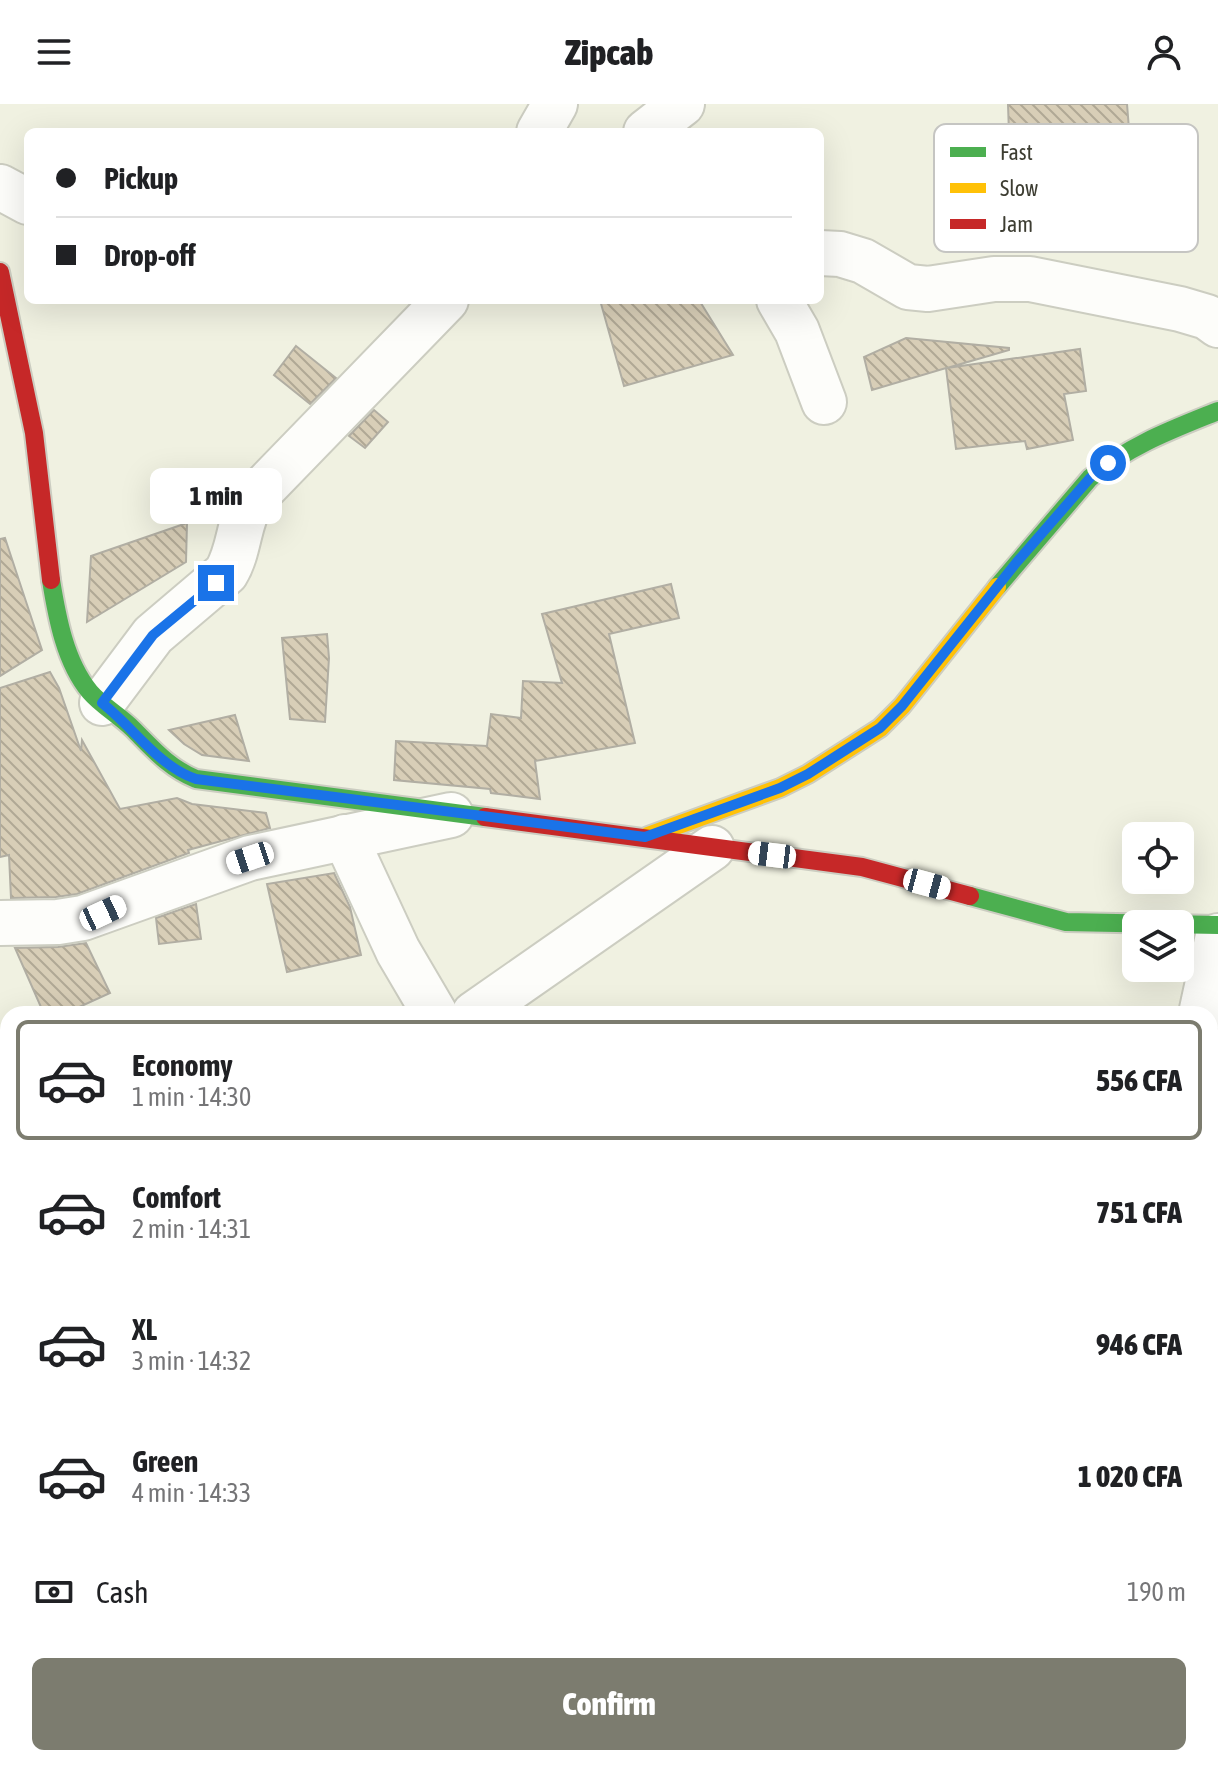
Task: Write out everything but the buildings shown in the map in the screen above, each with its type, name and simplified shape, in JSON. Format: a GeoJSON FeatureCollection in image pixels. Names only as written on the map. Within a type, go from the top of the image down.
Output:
{"type":"FeatureCollection","features":[{"type":"Feature","properties":{"kind":"street"},"geometry":{"type":"LineString","coordinates":[[541,128],[555,104]]}},
{"type":"Feature","properties":{"kind":"street"},"geometry":{"type":"LineString","coordinates":[[0,187],[24,200]]}},
{"type":"Feature","properties":{"kind":"street"},"geometry":{"type":"LineString","coordinates":[[824,253],[863,261],[908,287],[928,289],[994,279],[1030,279],[1180,309],[1207,317],[1218,325]]}},
{"type":"Feature","properties":{"kind":"street"},"geometry":{"type":"LineString","coordinates":[[0,272],[27,384],[42,484],[48,562],[62,633],[87,688],[182,775],[862,867],[1066,922],[1218,925]]}},
{"type":"Feature","properties":{"kind":"street"},"geometry":{"type":"LineString","coordinates":[[102,703],[153,635],[226,573],[232,563],[245,511],[252,500],[442,304]]}},
{"type":"Feature","properties":{"kind":"street"},"geometry":{"type":"LineString","coordinates":[[781,304],[797,331],[824,402]]}},
{"type":"Feature","properties":{"kind":"street"},"geometry":{"type":"LineString","coordinates":[[645,837],[780,788],[808,774],[880,728],[902,706],[1016,563],[1090,478],[1147,439],[1218,411]]}},
{"type":"Feature","properties":{"kind":"street"},"geometry":{"type":"LineString","coordinates":[[0,923],[58,922],[83,918],[250,858],[458,814]]}},
{"type":"Feature","properties":{"kind":"street"},"geometry":{"type":"LineString","coordinates":[[345,837],[403,961],[430,1006]]}},
{"type":"Feature","properties":{"kind":"street"},"geometry":{"type":"LineString","coordinates":[[487,1006],[712,848]]}},
{"type":"Feature","properties":{"kind":"street"},"geometry":{"type":"LineString","coordinates":[[1203,1006],[1218,936]]}},
{"type":"Feature","properties":{"kind":"traffic: fast"},"geometry":{"type":"LineString","coordinates":[[997,587],[1090,478],[1105,466],[1136,447],[1218,411]]}},
{"type":"Feature","properties":{"kind":"traffic: fast"},"geometry":{"type":"LineString","coordinates":[[51,580],[63,639],[81,680],[100,702],[186,775],[196,779],[485,817]]}},
{"type":"Feature","properties":{"kind":"traffic: fast"},"geometry":{"type":"LineString","coordinates":[[970,896],[1066,922],[1218,925]]}},
{"type":"Feature","properties":{"kind":"traffic: slow"},"geometry":{"type":"LineString","coordinates":[[648,836],[780,788],[808,774],[880,728],[902,706],[997,587]]}},
{"type":"Feature","properties":{"kind":"traffic: jam"},"geometry":{"type":"LineString","coordinates":[[0,272],[34,433],[51,580]]}},
{"type":"Feature","properties":{"kind":"traffic: jam"},"geometry":{"type":"LineString","coordinates":[[485,817],[862,867],[970,896]]}},
{"type":"Feature","properties":{"kind":"route"},"geometry":{"type":"LineString","coordinates":[[216,583],[153,635],[102,703],[182,775],[645,837],[780,788],[808,774],[880,728],[902,706],[1016,563],[1090,478],[1108,463]]}}]}
